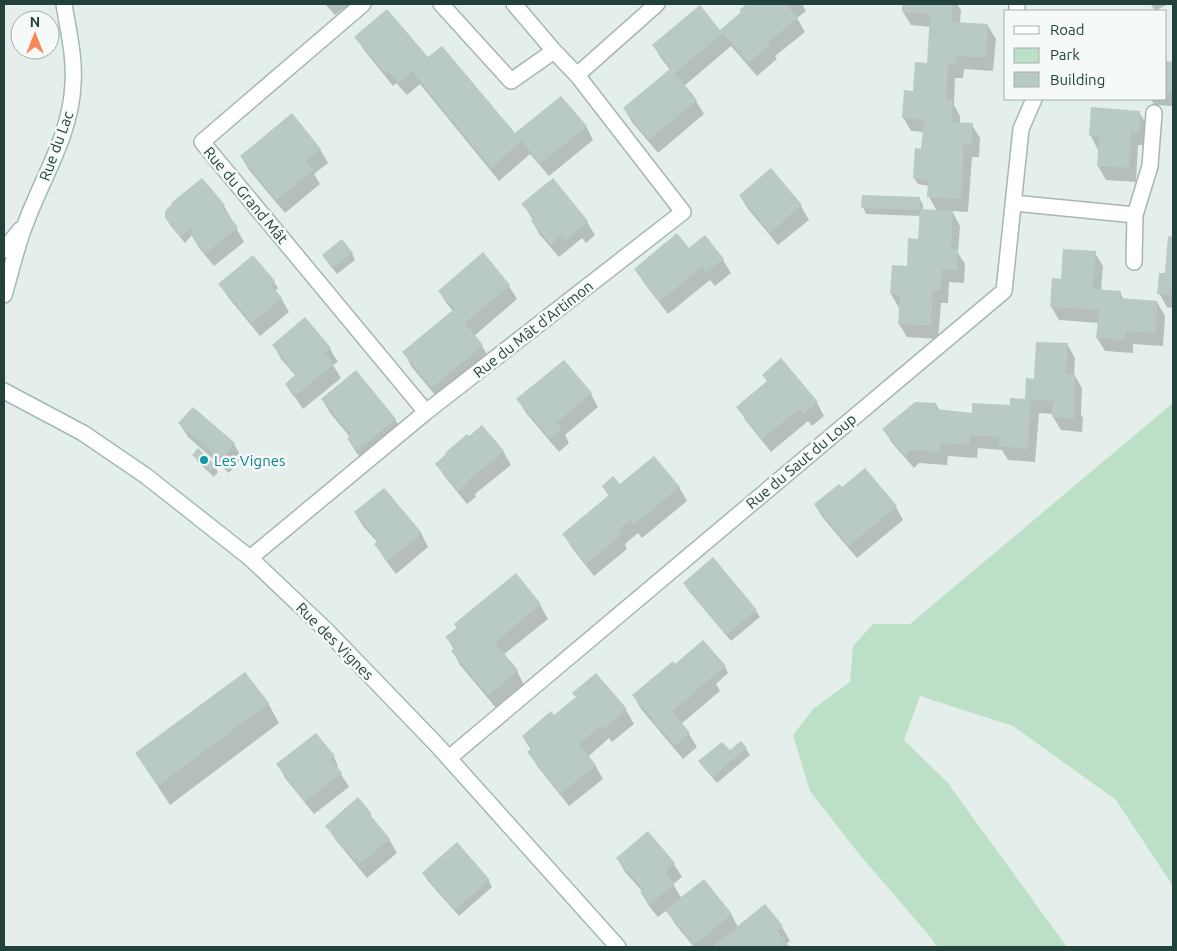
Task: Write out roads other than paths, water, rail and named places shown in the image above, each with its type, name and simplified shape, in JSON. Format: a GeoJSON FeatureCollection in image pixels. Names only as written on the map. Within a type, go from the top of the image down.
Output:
{"type":"FeatureCollection","features":[{"type":"Feature","properties":{"kind":"street","name":"Rue du Lac"},"geometry":{"type":"LineString","coordinates":[[4,295],[25,225],[55,156],[70,108],[73,60],[64,4]]}},
{"type":"Feature","properties":{"kind":"street","name":"Rue du Grand Mât"},"geometry":{"type":"LineString","coordinates":[[363,4],[202,142],[426,412]]}},
{"type":"Feature","properties":{"kind":"street"},"geometry":{"type":"LineString","coordinates":[[441,4],[511,81],[554,51]]}},
{"type":"Feature","properties":{"kind":"street"},"geometry":{"type":"LineString","coordinates":[[514,4],[577,75],[657,4]]}},
{"type":"Feature","properties":{"kind":"street","name":"Rue du Mât d'Artimon"},"geometry":{"type":"LineString","coordinates":[[250,558],[426,412],[683,212],[577,75]]}},
{"type":"Feature","properties":{"kind":"street","name":"Rue du Saut du Loup"},"geometry":{"type":"LineString","coordinates":[[449,758],[1004,291],[1021,129],[1034,100]]}},
{"type":"Feature","properties":{"kind":"street"},"geometry":{"type":"LineString","coordinates":[[1134,262],[1136,215],[1150,166],[1154,113]]}},
{"type":"Feature","properties":{"kind":"street"},"geometry":{"type":"LineString","coordinates":[[1013,203],[1136,215]]}},
{"type":"Feature","properties":{"kind":"street","name":"Rue du Lac"},"geometry":{"type":"LineString","coordinates":[[4,250],[25,225]]}},
{"type":"Feature","properties":{"kind":"street","name":"Rue des Vignes"},"geometry":{"type":"LineString","coordinates":[[4,391],[83,433],[146,476],[250,558],[326,630],[449,758],[618,947]]}},
{"type":"Feature","properties":{"kind":"place","name":"Les Vignes"},"geometry":{"type":"Point","coordinates":[204,460]}}]}
